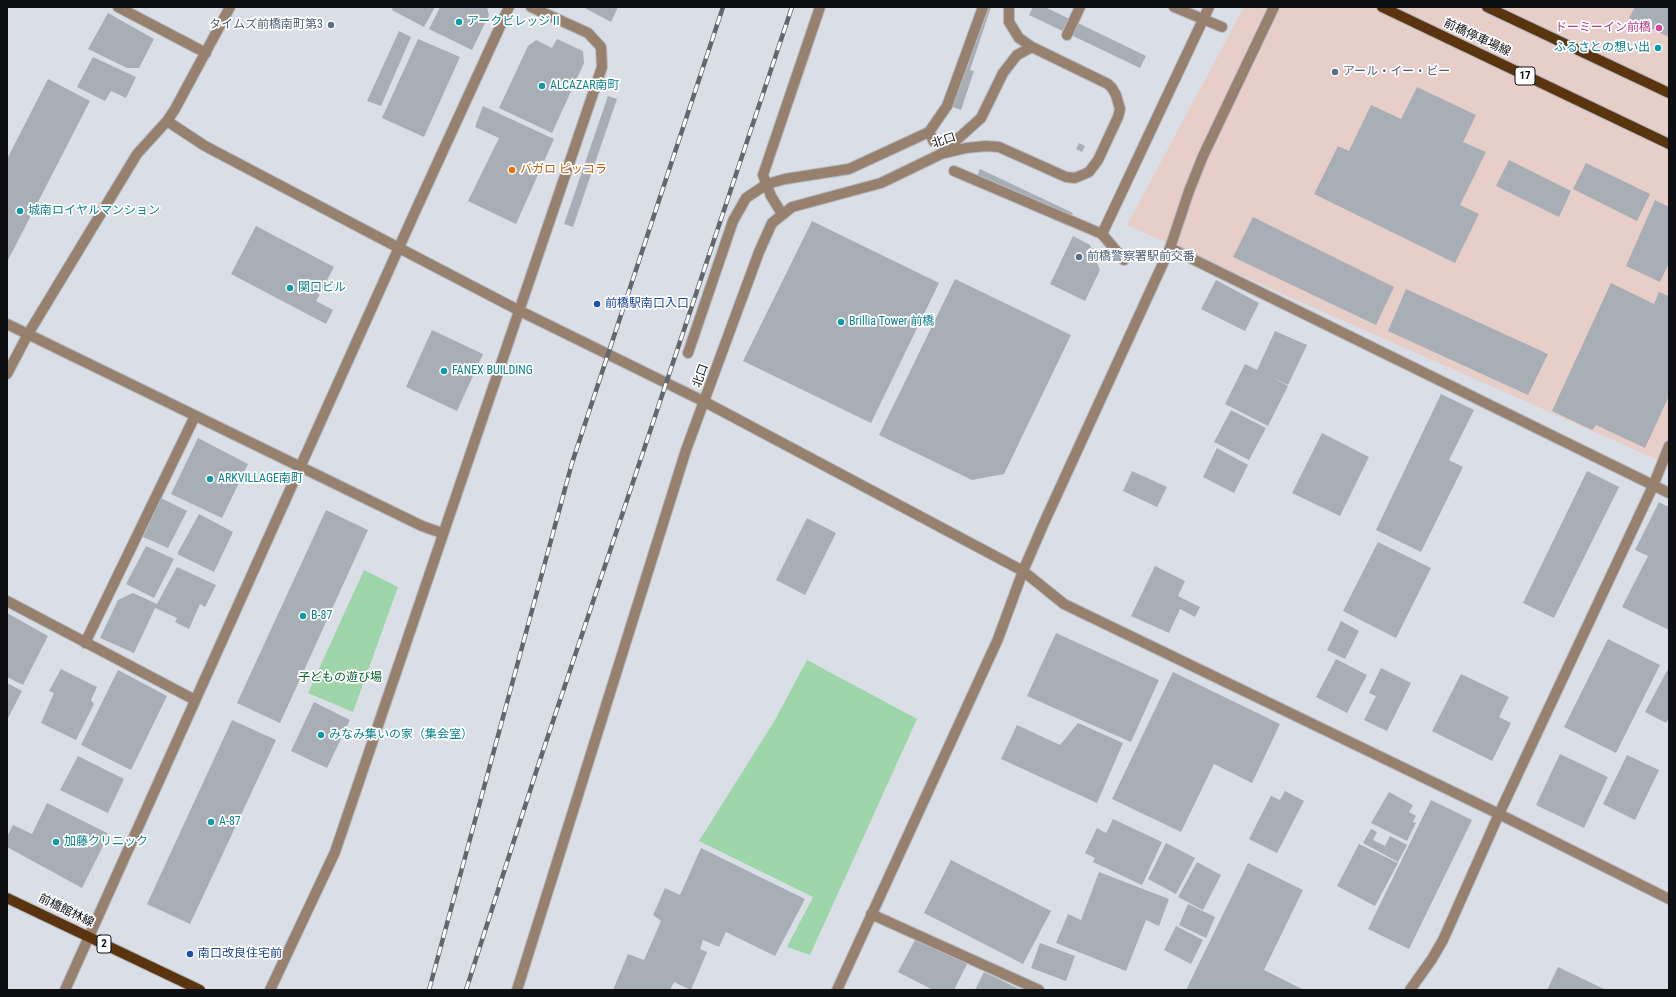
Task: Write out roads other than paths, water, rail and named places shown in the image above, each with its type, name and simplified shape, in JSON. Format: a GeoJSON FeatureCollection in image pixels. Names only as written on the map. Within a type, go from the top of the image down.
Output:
{"type":"FeatureCollection","features":[{"type":"Feature","properties":{"kind":"main road","name":"前橋停車場線"},"geometry":{"type":"LineString","coordinates":[[1382,7],[1669,144]]}},
{"type":"Feature","properties":{"kind":"main road"},"geometry":{"type":"LineString","coordinates":[[1488,7],[1669,93]]}},
{"type":"Feature","properties":{"kind":"main road","name":"前橋館林線"},"geometry":{"type":"LineString","coordinates":[[7,898],[200,990]]}},
{"type":"Feature","properties":{"kind":"street"},"geometry":{"type":"LineString","coordinates":[[118,7],[206,53]]}},
{"type":"Feature","properties":{"kind":"street"},"geometry":{"type":"LineString","coordinates":[[7,374],[28,334],[138,154],[167,121],[206,53],[230,7]]}},
{"type":"Feature","properties":{"kind":"street"},"geometry":{"type":"LineString","coordinates":[[65,990],[509,7]]}},
{"type":"Feature","properties":{"kind":"street"},"geometry":{"type":"LineString","coordinates":[[270,990],[335,852],[442,533],[520,311],[602,67],[601,47],[588,33],[531,7]]}},
{"type":"Feature","properties":{"kind":"street"},"geometry":{"type":"LineString","coordinates":[[782,214],[771,196],[763,175],[820,7]]}},
{"type":"Feature","properties":{"kind":"street"},"geometry":{"type":"LineString","coordinates":[[688,353],[733,221],[746,198],[767,184],[811,174],[849,169],[929,132],[947,106],[983,7]]}},
{"type":"Feature","properties":{"kind":"street","name":"北口"},"geometry":{"type":"LineString","coordinates":[[517,990],[686,450],[705,402],[765,236],[772,222],[792,207],[881,183],[941,154],[966,148],[986,146],[999,147],[1058,175],[1066,177],[1075,178],[1089,172],[1095,166],[1118,117],[1120,109],[1116,95],[1108,84],[1032,47],[1019,38],[1009,22],[1009,7]]}},
{"type":"Feature","properties":{"kind":"street"},"geometry":{"type":"LineString","coordinates":[[1067,35],[1080,7]]}},
{"type":"Feature","properties":{"kind":"street"},"geometry":{"type":"LineString","coordinates":[[1174,7],[1204,18],[1222,27]]}},
{"type":"Feature","properties":{"kind":"street"},"geometry":{"type":"LineString","coordinates":[[1102,234],[1209,7]]}},
{"type":"Feature","properties":{"kind":"street"},"geometry":{"type":"LineString","coordinates":[[837,990],[998,639],[1023,571],[1170,248],[1189,191],[1203,156],[1274,7]]}},
{"type":"Feature","properties":{"kind":"street"},"geometry":{"type":"LineString","coordinates":[[941,154],[981,118],[1003,73],[1017,55],[1032,47]]}},
{"type":"Feature","properties":{"kind":"street"},"geometry":{"type":"LineString","coordinates":[[167,121],[205,146],[399,248],[520,311],[705,402],[1023,571],[1064,604],[1499,814],[1669,899]]}},
{"type":"Feature","properties":{"kind":"street"},"geometry":{"type":"LineString","coordinates":[[929,132],[934,142]]}},
{"type":"Feature","properties":{"kind":"street"},"geometry":{"type":"LineString","coordinates":[[954,170],[1102,234],[1124,260]]}},
{"type":"Feature","properties":{"kind":"street"},"geometry":{"type":"LineString","coordinates":[[1170,248],[1669,493]]}},
{"type":"Feature","properties":{"kind":"street"},"geometry":{"type":"LineString","coordinates":[[7,324],[422,526],[442,533]]}},
{"type":"Feature","properties":{"kind":"street"},"geometry":{"type":"LineString","coordinates":[[85,642],[195,416]]}},
{"type":"Feature","properties":{"kind":"street"},"geometry":{"type":"LineString","coordinates":[[1410,990],[1432,959],[1443,940],[1499,814],[1653,486],[1669,446]]}},
{"type":"Feature","properties":{"kind":"street"},"geometry":{"type":"LineString","coordinates":[[7,601],[195,700]]}},
{"type":"Feature","properties":{"kind":"street"},"geometry":{"type":"LineString","coordinates":[[871,914],[1039,990]]}},
{"type":"Feature","properties":{"kind":"railway"},"geometry":{"type":"LineString","coordinates":[[429,990],[572,463],[723,7]]}},
{"type":"Feature","properties":{"kind":"railway"},"geometry":{"type":"LineString","coordinates":[[466,990],[537,769],[792,7]]}},
{"type":"Feature","properties":{"kind":"place","name":"アークビレッジⅡ"},"geometry":{"type":"Point","coordinates":[459,22]}},
{"type":"Feature","properties":{"kind":"place","name":"タイムズ前橋南町第3"},"geometry":{"type":"Point","coordinates":[331,25]}},
{"type":"Feature","properties":{"kind":"place","name":"ドーミーイン前橋"},"geometry":{"type":"Point","coordinates":[1659,28]}},
{"type":"Feature","properties":{"kind":"place","name":"ふるさとの想い出"},"geometry":{"type":"Point","coordinates":[1658,48]}},
{"type":"Feature","properties":{"kind":"place","name":"アール・イー・ビー"},"geometry":{"type":"Point","coordinates":[1335,72]}},
{"type":"Feature","properties":{"kind":"place","name":"ALCAZAR南町"},"geometry":{"type":"Point","coordinates":[542,86]}},
{"type":"Feature","properties":{"kind":"place","name":"バガロ ピッコラ"},"geometry":{"type":"Point","coordinates":[512,170]}},
{"type":"Feature","properties":{"kind":"place","name":"城南ロイヤルマンション"},"geometry":{"type":"Point","coordinates":[20,211]}},
{"type":"Feature","properties":{"kind":"place","name":"前橋警察署駅前交番"},"geometry":{"type":"Point","coordinates":[1079,257]}},
{"type":"Feature","properties":{"kind":"place","name":"関口ビル"},"geometry":{"type":"Point","coordinates":[290,288]}},
{"type":"Feature","properties":{"kind":"place","name":"前橋駅南口入口"},"geometry":{"type":"Point","coordinates":[597,304]}},
{"type":"Feature","properties":{"kind":"place","name":"Brillia Tower 前橋"},"geometry":{"type":"Point","coordinates":[841,322]}},
{"type":"Feature","properties":{"kind":"place","name":"FANEX BUILDING"},"geometry":{"type":"Point","coordinates":[444,371]}},
{"type":"Feature","properties":{"kind":"place","name":"ARKVILLAGE南町"},"geometry":{"type":"Point","coordinates":[210,479]}},
{"type":"Feature","properties":{"kind":"place","name":"B-87"},"geometry":{"type":"Point","coordinates":[303,616]}},
{"type":"Feature","properties":{"kind":"place","name":"みなみ集いの家（集会室）"},"geometry":{"type":"Point","coordinates":[321,735]}},
{"type":"Feature","properties":{"kind":"place","name":"A-87"},"geometry":{"type":"Point","coordinates":[211,822]}},
{"type":"Feature","properties":{"kind":"place","name":"加藤クリニック"},"geometry":{"type":"Point","coordinates":[56,842]}},
{"type":"Feature","properties":{"kind":"place","name":"南口改良住宅前"},"geometry":{"type":"Point","coordinates":[190,954]}},
{"type":"Feature","properties":{"kind":"park label","name":"子どもの遊び場"},"geometry":{"type":"Point","coordinates":[340,678]}}]}
